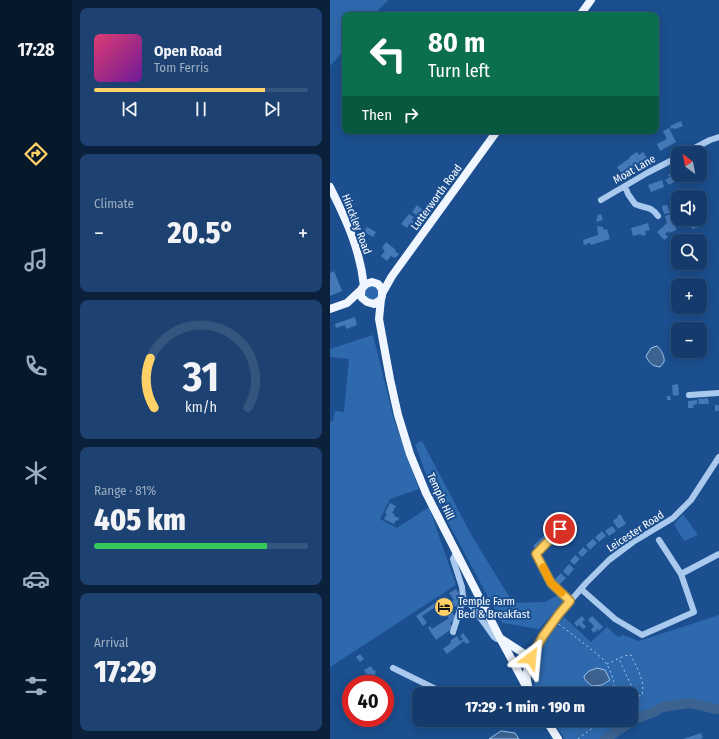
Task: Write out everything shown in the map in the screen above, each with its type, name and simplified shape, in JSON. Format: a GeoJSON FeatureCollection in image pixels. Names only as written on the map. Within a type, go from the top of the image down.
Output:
{"type":"FeatureCollection","features":[{"type":"Feature","properties":{"kind":"main road"},"geometry":{"type":"LineString","coordinates":[[582,12],[591,0]]}},
{"type":"Feature","properties":{"kind":"main road","name":"Lutterworth Road"},"geometry":{"type":"LineString","coordinates":[[382,296],[392,276],[495,134]]}},
{"type":"Feature","properties":{"kind":"main road","name":"Hinckley Road"},"geometry":{"type":"LineString","coordinates":[[330,187],[353,237],[362,269],[363,288]]}},
{"type":"Feature","properties":{"kind":"main road","name":"Hinckley Road"},"geometry":{"type":"LineString","coordinates":[[362,269],[374,282]]}},
{"type":"Feature","properties":{"kind":"main road"},"geometry":{"type":"LineString","coordinates":[[347,303],[366,284],[384,280],[392,276]]}},
{"type":"Feature","properties":{"kind":"main road"},"geometry":{"type":"LineString","coordinates":[[330,309],[347,303],[376,303],[382,296],[380,286],[374,282]]}},
{"type":"Feature","properties":{"kind":"main road"},"geometry":{"type":"LineString","coordinates":[[363,288],[361,296],[364,301],[369,303]]}},
{"type":"Feature","properties":{"kind":"main road","name":"Temple Hill"},"geometry":{"type":"LineString","coordinates":[[382,296],[379,319],[385,356],[398,415],[410,454],[426,493],[526,687]]}},
{"type":"Feature","properties":{"kind":"main road","name":"Temple Hill"},"geometry":{"type":"LineString","coordinates":[[369,303],[379,319]]}},
{"type":"Feature","properties":{"kind":"main road"},"geometry":{"type":"LineString","coordinates":[[500,638],[531,658],[527,668],[526,680],[528,687]]}},
{"type":"Feature","properties":{"kind":"main road"},"geometry":{"type":"LineString","coordinates":[[550,727],[558,739]]}},
{"type":"Feature","properties":{"kind":"street"},"geometry":{"type":"LineString","coordinates":[[698,146],[719,137]]}},
{"type":"Feature","properties":{"kind":"street","name":"Moat Lane"},"geometry":{"type":"LineString","coordinates":[[601,200],[671,161]]}},
{"type":"Feature","properties":{"kind":"street"},"geometry":{"type":"LineString","coordinates":[[626,186],[628,194],[635,204],[651,208],[658,216]]}},
{"type":"Feature","properties":{"kind":"street"},"geometry":{"type":"LineString","coordinates":[[689,394],[719,393]]}},
{"type":"Feature","properties":{"kind":"street","name":"Leicester Road"},"geometry":{"type":"LineString","coordinates":[[531,658],[554,620],[581,589],[609,560],[633,542],[673,518],[691,500],[719,457]]}},
{"type":"Feature","properties":{"kind":"street"},"geometry":{"type":"LineString","coordinates":[[560,529],[536,554],[551,583],[570,601]]}},
{"type":"Feature","properties":{"kind":"street"},"geometry":{"type":"LineString","coordinates":[[581,589],[615,619],[642,636],[694,612],[681,574],[659,540]]}},
{"type":"Feature","properties":{"kind":"street"},"geometry":{"type":"LineString","coordinates":[[457,554],[453,558],[462,587],[463,597],[466,602],[472,606],[494,637],[500,638]]}},
{"type":"Feature","properties":{"kind":"street"},"geometry":{"type":"LineString","coordinates":[[681,574],[719,554]]}},
{"type":"Feature","properties":{"kind":"street"},"geometry":{"type":"LineString","coordinates":[[453,632],[461,606],[466,602]]}},
{"type":"Feature","properties":{"kind":"street"},"geometry":{"type":"LineString","coordinates":[[393,668],[432,687]]}},
{"type":"Feature","properties":{"kind":"path"},"geometry":{"type":"LineString","coordinates":[[554,620],[602,658],[607,664],[614,687]]}},
{"type":"Feature","properties":{"kind":"path"},"geometry":{"type":"LineString","coordinates":[[607,664],[628,654],[631,655],[642,682],[642,695],[637,695],[619,659]]}},
{"type":"Feature","properties":{"kind":"path"},"geometry":{"type":"LineString","coordinates":[[578,739],[594,727]]}},
{"type":"Feature","properties":{"kind":"shaded area"},"geometry":{"type":"Polygon","coordinates":[[[388,0],[377,12],[342,12],[342,52],[330,66],[330,1],[388,0]]]}},
{"type":"Feature","properties":{"kind":"shaded area"},"geometry":{"type":"Polygon","coordinates":[[[370,285],[378,287],[379,297],[373,301],[364,296],[364,289],[370,285]]]}},
{"type":"Feature","properties":{"kind":"shaded area"},"geometry":{"type":"Polygon","coordinates":[[[373,335],[394,420],[419,489],[390,499],[380,519],[397,528],[429,507],[456,585],[330,667],[330,422],[333,421],[335,411],[344,412],[349,359],[330,357],[330,349],[373,335]]]}},
{"type":"Feature","properties":{"kind":"shaded area"},"geometry":{"type":"Polygon","coordinates":[[[657,346],[664,358],[664,362],[660,367],[651,364],[646,356],[651,348],[657,346]]]}},
{"type":"Feature","properties":{"kind":"shaded area"},"geometry":{"type":"Polygon","coordinates":[[[422,441],[472,536],[513,603],[545,602],[560,594],[566,599],[539,629],[502,623],[434,496],[415,444],[422,441]]]}},
{"type":"Feature","properties":{"kind":"shaded area"},"geometry":{"type":"Polygon","coordinates":[[[683,514],[698,535],[684,541],[674,524],[683,514]]]}},
{"type":"Feature","properties":{"kind":"shaded area"},"geometry":{"type":"Polygon","coordinates":[[[719,615],[719,709],[690,703],[662,707],[654,712],[638,718],[638,687],[535,687],[534,669],[536,660],[543,645],[564,617],[591,642],[607,627],[618,637],[623,635],[639,641],[719,615]]]}},
{"type":"Feature","properties":{"kind":"shaded area"},"geometry":{"type":"Polygon","coordinates":[[[597,668],[605,670],[610,680],[602,685],[592,686],[586,681],[584,676],[589,671],[597,668]]]}},
{"type":"Feature","properties":{"kind":"shaded area"},"geometry":{"type":"Polygon","coordinates":[[[557,727],[623,727],[605,739],[565,739],[557,727]]]}},
{"type":"Feature","properties":{"kind":"shaded area"},"geometry":{"type":"Polygon","coordinates":[[[501,731],[515,733],[519,739],[489,739],[501,731]]]}},
{"type":"Feature","properties":{"kind":"building"},"geometry":{"type":"Polygon","coordinates":[[[681,121],[683,126],[671,129],[670,126],[681,121]]]}},
{"type":"Feature","properties":{"kind":"building"},"geometry":{"type":"Polygon","coordinates":[[[669,128],[676,142],[660,151],[657,144],[667,139],[663,131],[669,128]]]}},
{"type":"Feature","properties":{"kind":"building"},"geometry":{"type":"Polygon","coordinates":[[[637,152],[639,155],[643,152],[649,161],[624,177],[617,167],[637,152]]]}},
{"type":"Feature","properties":{"kind":"building"},"geometry":{"type":"Polygon","coordinates":[[[671,173],[671,182],[674,182],[669,185],[665,180],[670,177],[668,175],[671,173]]]}},
{"type":"Feature","properties":{"kind":"building"},"geometry":{"type":"Polygon","coordinates":[[[662,180],[664,187],[651,192],[648,185],[662,180]]]}},
{"type":"Feature","properties":{"kind":"building"},"geometry":{"type":"Polygon","coordinates":[[[417,205],[423,210],[419,217],[412,212],[417,205]]]}},
{"type":"Feature","properties":{"kind":"building"},"geometry":{"type":"Polygon","coordinates":[[[667,205],[670,213],[664,214],[662,206],[667,205]]]}},
{"type":"Feature","properties":{"kind":"building"},"geometry":{"type":"Polygon","coordinates":[[[409,214],[414,217],[412,220],[414,222],[407,228],[401,224],[409,214]]]}},
{"type":"Feature","properties":{"kind":"building"},"geometry":{"type":"Polygon","coordinates":[[[601,214],[603,220],[596,222],[598,215],[601,214]]]}},
{"type":"Feature","properties":{"kind":"building"},"geometry":{"type":"Polygon","coordinates":[[[671,214],[671,226],[675,226],[677,230],[669,233],[669,231],[665,234],[668,237],[664,240],[657,232],[667,223],[665,216],[671,214]]]}},
{"type":"Feature","properties":{"kind":"building"},"geometry":{"type":"Polygon","coordinates":[[[648,223],[650,230],[645,231],[646,235],[641,236],[641,234],[633,236],[631,228],[648,223]]]}},
{"type":"Feature","properties":{"kind":"building"},"geometry":{"type":"Polygon","coordinates":[[[597,226],[603,227],[604,230],[607,229],[610,239],[591,245],[590,243],[584,245],[583,240],[598,235],[597,226]]]}},
{"type":"Feature","properties":{"kind":"building"},"geometry":{"type":"Polygon","coordinates":[[[691,226],[699,226],[699,227],[692,229],[691,226]]]}},
{"type":"Feature","properties":{"kind":"building"},"geometry":{"type":"Polygon","coordinates":[[[367,227],[376,232],[373,237],[364,232],[367,227]]]}},
{"type":"Feature","properties":{"kind":"building"},"geometry":{"type":"Polygon","coordinates":[[[386,242],[399,254],[395,258],[391,256],[387,261],[381,256],[385,251],[382,248],[386,242]]]}},
{"type":"Feature","properties":{"kind":"building"},"geometry":{"type":"Polygon","coordinates":[[[334,271],[342,291],[330,296],[330,273],[334,271]]]}},
{"type":"Feature","properties":{"kind":"building"},"geometry":{"type":"Polygon","coordinates":[[[355,317],[357,325],[346,329],[345,325],[336,328],[335,324],[355,317]]]}},
{"type":"Feature","properties":{"kind":"building"},"geometry":{"type":"Polygon","coordinates":[[[678,384],[679,395],[673,396],[672,385],[678,384]]]}},
{"type":"Feature","properties":{"kind":"building"},"geometry":{"type":"Polygon","coordinates":[[[667,396],[670,396],[671,400],[667,400],[667,396]]]}},
{"type":"Feature","properties":{"kind":"building"},"geometry":{"type":"Polygon","coordinates":[[[708,398],[709,404],[699,404],[698,399],[708,398]]]}},
{"type":"Feature","properties":{"kind":"building"},"geometry":{"type":"Polygon","coordinates":[[[697,400],[697,404],[693,405],[694,408],[688,408],[688,401],[697,400]]]}},
{"type":"Feature","properties":{"kind":"building"},"geometry":{"type":"Polygon","coordinates":[[[715,405],[719,405],[719,411],[715,411],[715,405]]]}},
{"type":"Feature","properties":{"kind":"building"},"geometry":{"type":"Polygon","coordinates":[[[390,503],[396,506],[392,513],[395,514],[394,516],[399,518],[394,524],[384,519],[390,503]]]}},
{"type":"Feature","properties":{"kind":"building"},"geometry":{"type":"Polygon","coordinates":[[[620,514],[626,524],[618,529],[613,521],[620,514]]]}},
{"type":"Feature","properties":{"kind":"building"},"geometry":{"type":"Polygon","coordinates":[[[612,526],[616,531],[609,536],[605,531],[612,526]]]}},
{"type":"Feature","properties":{"kind":"building"},"geometry":{"type":"Polygon","coordinates":[[[549,531],[552,534],[537,549],[533,546],[549,531]]]}},
{"type":"Feature","properties":{"kind":"building"},"geometry":{"type":"Polygon","coordinates":[[[602,531],[606,536],[599,542],[595,537],[602,531]]]}},
{"type":"Feature","properties":{"kind":"building"},"geometry":{"type":"Polygon","coordinates":[[[593,539],[597,543],[590,550],[586,545],[593,539]]]}},
{"type":"Feature","properties":{"kind":"building"},"geometry":{"type":"Polygon","coordinates":[[[583,547],[588,551],[582,557],[578,553],[583,547]]]}},
{"type":"Feature","properties":{"kind":"building"},"geometry":{"type":"Polygon","coordinates":[[[575,555],[580,559],[574,565],[570,561],[575,555]]]}},
{"type":"Feature","properties":{"kind":"building"},"geometry":{"type":"Polygon","coordinates":[[[569,564],[574,569],[568,576],[563,571],[569,564]]]}},
{"type":"Feature","properties":{"kind":"building"},"geometry":{"type":"Polygon","coordinates":[[[561,573],[566,578],[559,585],[554,580],[561,573]]]}},
{"type":"Feature","properties":{"kind":"building"},"geometry":{"type":"Polygon","coordinates":[[[456,589],[459,594],[457,595],[462,602],[454,607],[451,602],[454,600],[449,593],[456,589]]]}},
{"type":"Feature","properties":{"kind":"building"},"geometry":{"type":"Polygon","coordinates":[[[445,596],[447,599],[422,616],[427,623],[423,626],[416,616],[445,596]]]}},
{"type":"Feature","properties":{"kind":"building"},"geometry":{"type":"Polygon","coordinates":[[[452,612],[457,619],[450,623],[453,628],[436,640],[428,628],[430,626],[432,629],[449,618],[447,615],[452,612]]]}},
{"type":"Feature","properties":{"kind":"building"},"geometry":{"type":"Polygon","coordinates":[[[582,616],[585,620],[582,622],[586,627],[583,629],[579,625],[577,627],[574,623],[582,616]]]}},
{"type":"Feature","properties":{"kind":"building"},"geometry":{"type":"Polygon","coordinates":[[[592,616],[603,627],[594,633],[591,630],[594,626],[588,620],[592,616]]]}},
{"type":"Feature","properties":{"kind":"building"},"geometry":{"type":"Polygon","coordinates":[[[463,633],[470,642],[466,644],[464,641],[447,654],[443,649],[457,636],[460,641],[463,639],[460,636],[463,633]]]}},
{"type":"Feature","properties":{"kind":"building"},"geometry":{"type":"Polygon","coordinates":[[[360,654],[364,659],[360,662],[356,657],[360,654]]]}},
{"type":"Feature","properties":{"kind":"building"},"geometry":{"type":"Polygon","coordinates":[[[371,666],[374,671],[375,670],[376,675],[367,675],[364,670],[371,666]]]}},
{"type":"Feature","properties":{"kind":"building"},"geometry":{"type":"Polygon","coordinates":[[[701,733],[703,738],[683,739],[701,733]]]}},
{"type":"Feature","properties":{"kind":"waterway"},"geometry":{"type":"LineString","coordinates":[[605,739],[635,719],[654,712],[662,707],[690,703],[719,709]]}},
{"type":"Feature","properties":{"kind":"slow traffic"},"geometry":{"type":"LineString","coordinates":[[543,567],[551,583],[562,593]]}},
{"type":"Feature","properties":{"kind":"place","name":"Temple Farm Bed & Breakfast"},"geometry":{"type":"Point","coordinates":[444,607]}},
{"type":"Feature","properties":{"kind":"route"},"geometry":{"type":"LineString","coordinates":[[531,658],[543,636],[570,601],[551,583],[536,554],[560,529]]}}]}
